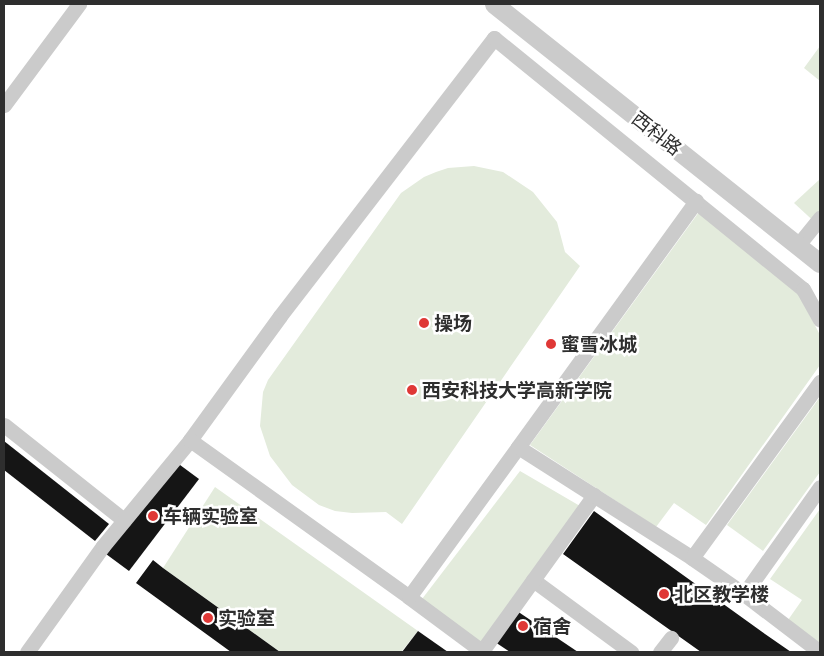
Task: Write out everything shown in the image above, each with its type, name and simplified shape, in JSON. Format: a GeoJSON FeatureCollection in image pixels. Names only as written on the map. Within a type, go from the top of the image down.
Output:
{"type":"FeatureCollection","features":[{"type":"Feature","properties":{"kind":"street"},"geometry":{"type":"LineString","coordinates":[[4,103],[79,4]]}},
{"type":"Feature","properties":{"kind":"street","name":"西科路"},"geometry":{"type":"LineString","coordinates":[[494,4],[820,263]]}},
{"type":"Feature","properties":{"kind":"street"},"geometry":{"type":"LineString","coordinates":[[28,652],[124,520],[190,440],[280,316],[494,38],[803,289],[820,320]]}},
{"type":"Feature","properties":{"kind":"street"},"geometry":{"type":"LineString","coordinates":[[409,598],[696,201]]}},
{"type":"Feature","properties":{"kind":"street"},"geometry":{"type":"LineString","coordinates":[[798,246],[820,218]]}},
{"type":"Feature","properties":{"kind":"street"},"geometry":{"type":"LineString","coordinates":[[692,558],[820,382]]}},
{"type":"Feature","properties":{"kind":"street"},"geometry":{"type":"LineString","coordinates":[[4,425],[124,520]]}},
{"type":"Feature","properties":{"kind":"street"},"geometry":{"type":"LineString","coordinates":[[190,440],[482,652],[594,495]]}},
{"type":"Feature","properties":{"kind":"street"},"geometry":{"type":"LineString","coordinates":[[518,447],[692,558],[744,594],[820,652]]}},
{"type":"Feature","properties":{"kind":"street"},"geometry":{"type":"LineString","coordinates":[[744,594],[820,487]]}},
{"type":"Feature","properties":{"kind":"street"},"geometry":{"type":"LineString","coordinates":[[533,580],[631,652]]}},
{"type":"Feature","properties":{"kind":"street"},"geometry":{"type":"LineString","coordinates":[[660,652],[671,638]]}},
{"type":"Feature","properties":{"kind":"green space"},"geometry":{"type":"Polygon","coordinates":[[[820,46],[820,81],[804,68],[820,46]]]}},
{"type":"Feature","properties":{"kind":"green space","name":"操场"},"geometry":{"type":"Polygon","coordinates":[[[474,166],[503,172],[533,192],[557,222],[565,252],[580,266],[402,524],[386,512],[352,513],[335,511],[319,505],[292,485],[270,456],[260,426],[263,392],[268,380],[401,193],[424,177],[436,172],[448,168],[474,166]]]}},
{"type":"Feature","properties":{"kind":"green space"},"geometry":{"type":"Polygon","coordinates":[[[820,179],[820,227],[794,203],[820,179]]]}},
{"type":"Feature","properties":{"kind":"green space"},"geometry":{"type":"Polygon","coordinates":[[[699,212],[799,295],[820,335],[820,365],[706,525],[674,503],[656,527],[530,445],[699,212]]]}},
{"type":"Feature","properties":{"kind":"green space"},"geometry":{"type":"Polygon","coordinates":[[[820,397],[820,472],[763,551],[727,525],[820,397]]]}},
{"type":"Feature","properties":{"kind":"green space"},"geometry":{"type":"Polygon","coordinates":[[[520,471],[580,506],[481,644],[422,599],[520,471]]]}},
{"type":"Feature","properties":{"kind":"green space"},"geometry":{"type":"Polygon","coordinates":[[[215,487],[418,631],[401,652],[280,652],[163,568],[215,487]]]}},
{"type":"Feature","properties":{"kind":"green space"},"geometry":{"type":"Polygon","coordinates":[[[820,509],[820,643],[788,620],[802,600],[770,579],[820,509]]]}},
{"type":"Feature","properties":{"kind":"building"},"geometry":{"type":"Polygon","coordinates":[[[4,441],[109,524],[95,541],[4,470],[4,441]]]}},
{"type":"Feature","properties":{"kind":"building","name":"车辆实验室"},"geometry":{"type":"Polygon","coordinates":[[[176,462],[199,479],[129,571],[106,554],[176,462]]]}},
{"type":"Feature","properties":{"kind":"building","name":"北区教学楼"},"geometry":{"type":"Polygon","coordinates":[[[594,511],[791,652],[701,652],[563,554],[594,511]]]}},
{"type":"Feature","properties":{"kind":"building","name":"实验室"},"geometry":{"type":"Polygon","coordinates":[[[153,560],[280,652],[231,652],[136,583],[153,560]]]}},
{"type":"Feature","properties":{"kind":"building","name":"宿舍"},"geometry":{"type":"Polygon","coordinates":[[[517,611],[578,652],[510,652],[495,642],[517,611]]]}},
{"type":"Feature","properties":{"kind":"building"},"geometry":{"type":"Polygon","coordinates":[[[418,631],[448,652],[402,652],[418,631]]]}},
{"type":"Feature","properties":{"kind":"place","name":"操场"},"geometry":{"type":"Point","coordinates":[424,323]}},
{"type":"Feature","properties":{"kind":"place","name":"蜜雪冰城"},"geometry":{"type":"Point","coordinates":[551,344]}},
{"type":"Feature","properties":{"kind":"place","name":"西安科技大学高新学院"},"geometry":{"type":"Point","coordinates":[412,390]}},
{"type":"Feature","properties":{"kind":"place","name":"车辆实验室"},"geometry":{"type":"Point","coordinates":[153,516]}},
{"type":"Feature","properties":{"kind":"place","name":"北区教学楼"},"geometry":{"type":"Point","coordinates":[664,594]}},
{"type":"Feature","properties":{"kind":"place","name":"实验室"},"geometry":{"type":"Point","coordinates":[208,618]}},
{"type":"Feature","properties":{"kind":"place","name":"宿舍"},"geometry":{"type":"Point","coordinates":[523,626]}}]}
